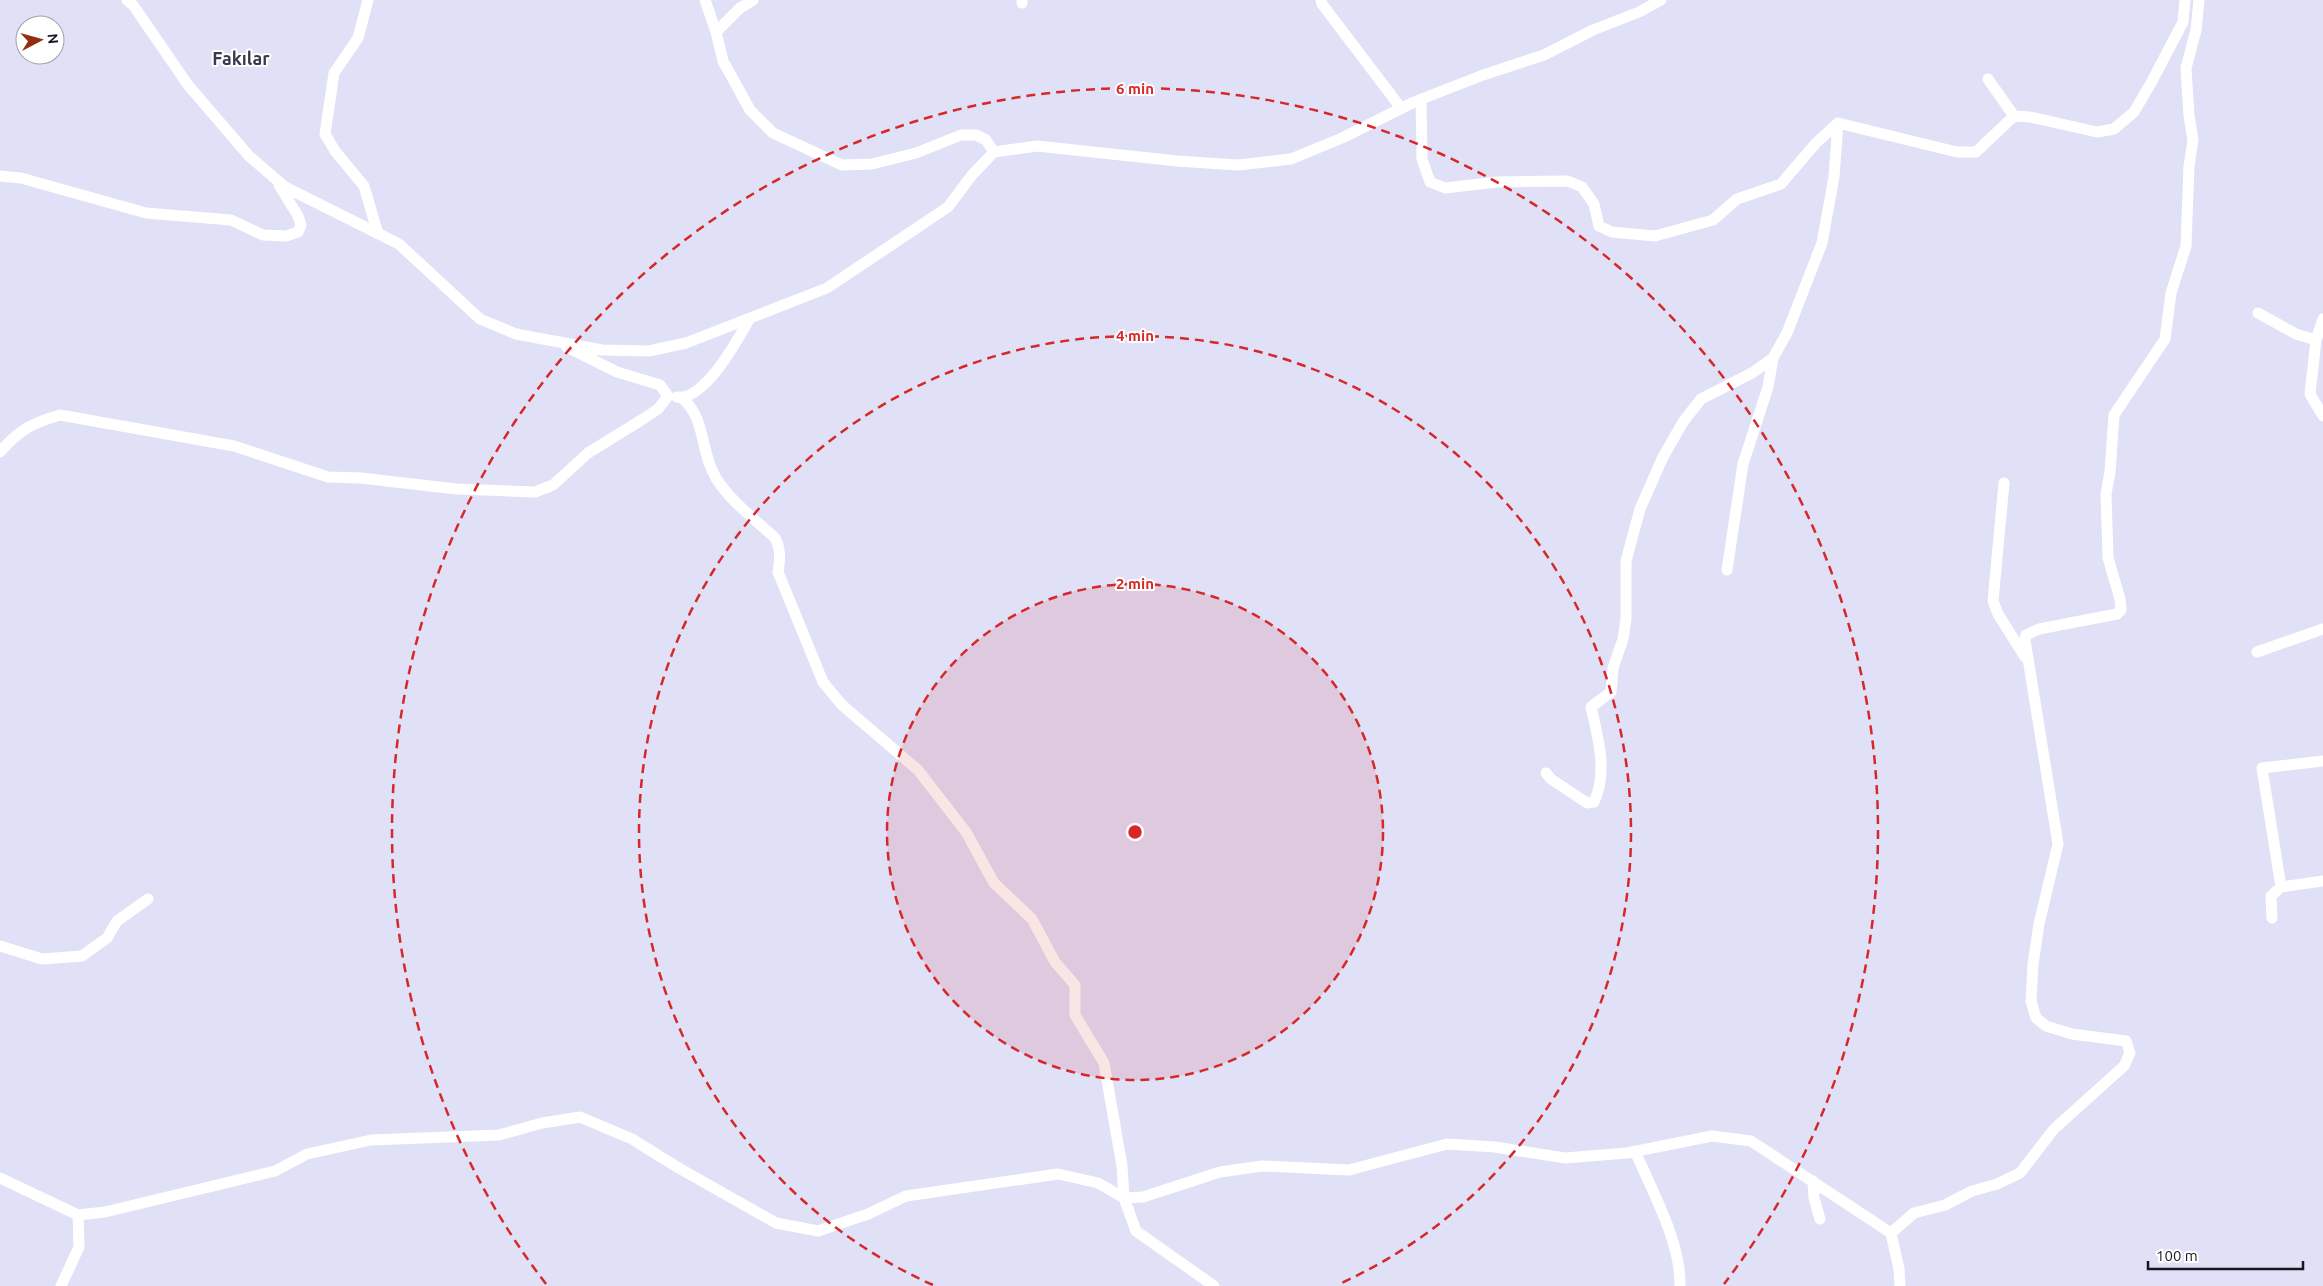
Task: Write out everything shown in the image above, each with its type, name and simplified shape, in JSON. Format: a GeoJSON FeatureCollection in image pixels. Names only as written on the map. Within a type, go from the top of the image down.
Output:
{"type":"FeatureCollection","features":[{"type":"Feature","properties":{"kind":"street"},"geometry":{"type":"LineString","coordinates":[[127,0],[138,11],[188,85],[249,156],[285,187],[399,244],[480,319],[516,334],[555,342],[602,350],[649,352],[686,343],[827,288],[948,207],[972,175],[994,152],[1037,146],[1177,161],[1238,165],[1291,160],[1342,138],[1421,99],[1544,55],[1593,30],[1639,12],[1661,0]]}},
{"type":"Feature","properties":{"kind":"street"},"geometry":{"type":"LineString","coordinates":[[368,0],[358,38],[334,73],[325,134],[335,151],[364,186],[378,234]]}},
{"type":"Feature","properties":{"kind":"street"},"geometry":{"type":"LineString","coordinates":[[705,0],[723,61],[750,110],[773,133],[842,165],[872,164],[907,155],[961,135],[976,135],[986,140],[994,152]]}},
{"type":"Feature","properties":{"kind":"street"},"geometry":{"type":"LineString","coordinates":[[716,32],[740,8],[752,0]]}},
{"type":"Feature","properties":{"kind":"street"},"geometry":{"type":"LineString","coordinates":[[1321,0],[1322,4],[1402,108]]}},
{"type":"Feature","properties":{"kind":"street"},"geometry":{"type":"LineString","coordinates":[[1838,123],[1957,152],[1976,152],[2014,116],[2030,117],[2097,132],[2114,129],[2134,112],[2151,83],[2183,22],[2185,0]]}},
{"type":"Feature","properties":{"kind":"street"},"geometry":{"type":"LineString","coordinates":[[1891,1233],[1914,1213],[1945,1205],[1972,1191],[1997,1184],[2020,1173],[2054,1128],[2124,1066],[2130,1053],[2126,1041],[2072,1034],[2046,1026],[2036,1018],[2031,1001],[2033,964],[2039,924],[2058,844],[2025,640],[2026,635],[2039,629],[2117,614],[2121,610],[2120,599],[2108,558],[2106,512],[2114,416],[2165,339],[2171,293],[2186,246],[2189,166],[2194,140],[2189,116],[2186,68],[2196,30],[2199,0]]}},
{"type":"Feature","properties":{"kind":"street"},"geometry":{"type":"LineString","coordinates":[[1988,80],[2014,116]]}},
{"type":"Feature","properties":{"kind":"street"},"geometry":{"type":"LineString","coordinates":[[1421,99],[1422,159],[1430,182],[1445,188],[1497,182],[1568,181],[1582,187],[1594,204],[1599,226],[1612,232],[1655,236],[1713,220],[1737,199],[1781,184],[1816,143],[1838,123]]}},
{"type":"Feature","properties":{"kind":"street"},"geometry":{"type":"LineString","coordinates":[[1727,570],[1743,464],[1768,387],[1773,358],[1787,334],[1822,242],[1834,177],[1838,123]]}},
{"type":"Feature","properties":{"kind":"street"},"geometry":{"type":"LineString","coordinates":[[0,176],[20,178],[146,213],[231,220],[262,235],[286,236],[298,232],[301,225],[298,216],[274,178]]}},
{"type":"Feature","properties":{"kind":"street"},"geometry":{"type":"LineString","coordinates":[[2258,313],[2296,334],[2316,340]]}},
{"type":"Feature","properties":{"kind":"street"},"geometry":{"type":"LineString","coordinates":[[682,398],[704,387],[733,347],[750,318]]}},
{"type":"Feature","properties":{"kind":"street"},"geometry":{"type":"LineString","coordinates":[[2323,319],[2316,340],[2310,394],[2323,416]]}},
{"type":"Feature","properties":{"kind":"street"},"geometry":{"type":"LineString","coordinates":[[555,342],[617,372],[660,385],[668,396],[682,398],[691,406],[700,426],[714,476],[728,494],[778,544],[780,558],[778,572],[823,682],[842,705],[918,770],[966,832],[994,883],[1032,919],[1055,962],[1075,985],[1075,1015],[1104,1063],[1122,1166],[1124,1198],[1136,1231],[1214,1286]]}},
{"type":"Feature","properties":{"kind":"street"},"geometry":{"type":"LineString","coordinates":[[1546,772],[1587,804],[1594,802],[1600,787],[1601,769],[1591,707],[1611,692],[1613,668],[1623,639],[1626,619],[1626,561],[1640,509],[1663,457],[1683,422],[1701,399],[1725,388],[1773,358]]}},
{"type":"Feature","properties":{"kind":"street"},"geometry":{"type":"LineString","coordinates":[[0,452],[14,435],[34,422],[60,415],[234,446],[328,477],[360,478],[456,488],[535,492],[553,485],[588,453],[658,409],[668,396]]}},
{"type":"Feature","properties":{"kind":"street"},"geometry":{"type":"LineString","coordinates":[[2004,483],[1993,601],[1998,614],[2028,662]]}},
{"type":"Feature","properties":{"kind":"street"},"geometry":{"type":"LineString","coordinates":[[2257,652],[2323,629]]}},
{"type":"Feature","properties":{"kind":"street"},"geometry":{"type":"LineString","coordinates":[[2281,887],[2262,768],[2323,761]]}},
{"type":"Feature","properties":{"kind":"street"},"geometry":{"type":"LineString","coordinates":[[2272,918],[2271,896],[2281,887],[2323,881]]}},
{"type":"Feature","properties":{"kind":"street"},"geometry":{"type":"LineString","coordinates":[[0,946],[42,959],[82,956],[107,938],[117,921],[148,899]]}},
{"type":"Feature","properties":{"kind":"street"},"geometry":{"type":"LineString","coordinates":[[0,1178],[78,1215],[105,1212],[275,1171],[307,1154],[371,1140],[499,1135],[542,1123],[580,1118],[632,1139],[677,1167],[776,1223],[818,1231],[868,1214],[906,1196],[1058,1174],[1098,1183],[1124,1198],[1143,1197],[1220,1172],[1262,1166],[1349,1170],[1446,1144],[1495,1147],[1565,1158],[1635,1151],[1712,1136],[1751,1141],[1891,1233],[1899,1269],[1900,1286]]}},
{"type":"Feature","properties":{"kind":"street"},"geometry":{"type":"LineString","coordinates":[[1635,1151],[1672,1238],[1680,1276],[1680,1286]]}},
{"type":"Feature","properties":{"kind":"street"},"geometry":{"type":"LineString","coordinates":[[1813,1181],[1814,1198],[1820,1219]]}},
{"type":"Feature","properties":{"kind":"street"},"geometry":{"type":"LineString","coordinates":[[61,1286],[79,1247],[78,1215]]}},
{"type":"Feature","properties":{"kind":"district","name":"Fakılar"},"geometry":{"type":"Point","coordinates":[241,59]}}]}
